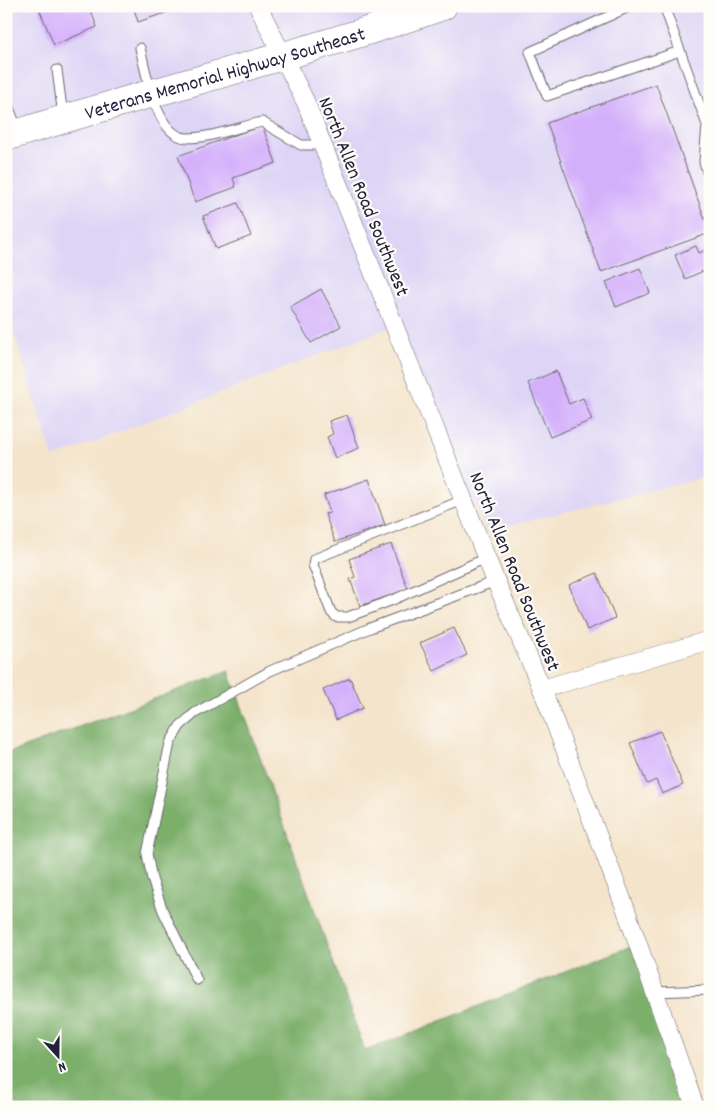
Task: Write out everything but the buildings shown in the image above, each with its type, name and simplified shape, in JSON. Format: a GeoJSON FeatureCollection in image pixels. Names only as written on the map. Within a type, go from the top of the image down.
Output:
{"type":"FeatureCollection","features":[{"type":"Feature","properties":{"kind":"main road","name":"Veterans Memorial Highway Southeast"},"geometry":{"type":"LineString","coordinates":[[12,135],[64,118],[284,58],[370,32],[442,6]]}},
{"type":"Feature","properties":{"kind":"street","name":"North Allen Road Southwest"},"geometry":{"type":"LineString","coordinates":[[258,6],[306,103],[486,558],[542,689],[695,1107]]}},
{"type":"Feature","properties":{"kind":"street"},"geometry":{"type":"LineString","coordinates":[[542,689],[710,640]]}},
{"type":"Feature","properties":{"kind":"lane"},"geometry":{"type":"LineString","coordinates":[[632,6],[530,52],[547,96],[680,51]]}},
{"type":"Feature","properties":{"kind":"lane"},"geometry":{"type":"LineString","coordinates":[[664,6],[708,125],[704,162],[710,181]]}},
{"type":"Feature","properties":{"kind":"lane"},"geometry":{"type":"LineString","coordinates":[[140,48],[151,94],[163,120],[173,134],[186,138],[262,122],[301,145],[323,145]]}},
{"type":"Feature","properties":{"kind":"lane"},"geometry":{"type":"LineString","coordinates":[[57,70],[64,118]]}},
{"type":"Feature","properties":{"kind":"lane"},"geometry":{"type":"LineString","coordinates":[[6,101],[12,135]]}},
{"type":"Feature","properties":{"kind":"lane"},"geometry":{"type":"LineString","coordinates":[[463,500],[314,559],[313,565],[331,612],[336,618],[348,617],[395,599],[486,558]]}},
{"type":"Feature","properties":{"kind":"lane"},"geometry":{"type":"LineString","coordinates":[[197,980],[163,911],[152,879],[147,854],[170,743],[180,726],[196,712],[270,671],[370,628],[496,581]]}},
{"type":"Feature","properties":{"kind":"lane"},"geometry":{"type":"LineString","coordinates":[[654,992],[710,990]]}},
{"type":"Feature","properties":{"kind":"shaded area"},"geometry":{"type":"Polygon","coordinates":[[[6,6],[710,6],[710,476],[487,531],[391,327],[53,458],[6,307],[6,6]]]}},
{"type":"Feature","properties":{"kind":"green space"},"geometry":{"type":"Polygon","coordinates":[[[229,671],[365,1051],[636,944],[699,1107],[6,1107],[6,754],[229,671]]]}}]}
